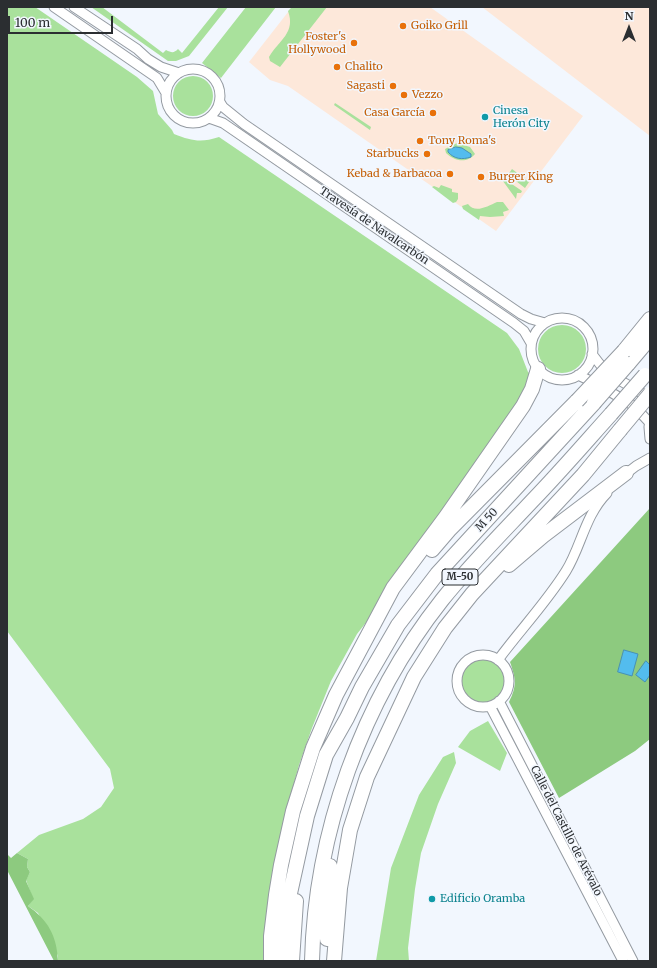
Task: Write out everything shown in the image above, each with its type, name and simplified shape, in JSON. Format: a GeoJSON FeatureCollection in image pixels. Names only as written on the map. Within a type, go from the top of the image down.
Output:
{"type":"FeatureCollection","features":[{"type":"Feature","properties":{"kind":"highway"},"geometry":{"type":"LineString","coordinates":[[362,646],[389,604],[450,529],[577,401],[626,357],[650,318]]}},
{"type":"Feature","properties":{"kind":"highway","name":"M 50"},"geometry":{"type":"LineString","coordinates":[[347,718],[362,687],[398,625],[437,574],[594,403],[626,357],[650,338]]}},
{"type":"Feature","properties":{"kind":"highway"},"geometry":{"type":"LineString","coordinates":[[270,961],[276,895],[293,811],[313,748],[336,695],[394,588],[523,406],[532,389],[538,369]]}},
{"type":"Feature","properties":{"kind":"highway","name":"M-50"},"geometry":{"type":"LineString","coordinates":[[312,961],[318,886],[338,800],[363,733],[393,673],[419,631],[465,571],[538,495],[647,372]]}},
{"type":"Feature","properties":{"kind":"highway"},"geometry":{"type":"LineString","coordinates":[[334,961],[340,888],[350,830],[367,776],[402,702],[422,664],[445,628],[472,594],[583,475],[650,394]]}},
{"type":"Feature","properties":{"kind":"highway"},"geometry":{"type":"LineString","coordinates":[[422,664],[476,599],[509,566],[543,536],[626,473]]}},
{"type":"Feature","properties":{"kind":"highway"},"geometry":{"type":"LineString","coordinates":[[278,961],[287,907],[307,816],[326,755],[347,718]]}},
{"type":"Feature","properties":{"kind":"highway","name":"M-50"},"geometry":{"type":"LineString","coordinates":[[292,961],[301,869],[312,818],[329,765],[347,718]]}},
{"type":"Feature","properties":{"kind":"highway"},"geometry":{"type":"LineString","coordinates":[[328,961],[328,877],[333,842],[343,803],[349,768]]}},
{"type":"Feature","properties":{"kind":"street"},"geometry":{"type":"LineString","coordinates":[[54,7],[157,78],[166,92]]}},
{"type":"Feature","properties":{"kind":"street"},"geometry":{"type":"LineString","coordinates":[[74,7],[137,49],[148,59],[161,67],[179,73]]}},
{"type":"Feature","properties":{"kind":"street"},"geometry":{"type":"LineString","coordinates":[[194,68],[202,70],[215,79],[219,86],[220,102],[218,108],[209,118],[195,123],[187,122],[173,114],[169,108],[166,100],[168,85],[179,73],[184,70],[194,68]]}},
{"type":"Feature","properties":{"kind":"street","name":"Travesía de Navalcarbón"},"geometry":{"type":"LineString","coordinates":[[220,102],[223,107],[244,124],[521,314],[530,319],[545,323]]}},
{"type":"Feature","properties":{"kind":"street","name":"Travesía de Navalcarbón"},"geometry":{"type":"LineString","coordinates":[[209,118],[223,122],[514,323],[524,331],[531,343],[532,357],[538,369]]}},
{"type":"Feature","properties":{"kind":"street"},"geometry":{"type":"LineString","coordinates":[[531,343],[538,329],[545,323],[553,319],[563,318],[572,320],[580,325],[591,338],[592,354],[588,366],[578,375],[564,380],[557,380],[550,378],[538,369]]}},
{"type":"Feature","properties":{"kind":"street"},"geometry":{"type":"LineString","coordinates":[[592,354],[608,374],[650,398]]}},
{"type":"Feature","properties":{"kind":"street"},"geometry":{"type":"LineString","coordinates":[[578,375],[597,384],[634,406],[650,421],[650,439]]}},
{"type":"Feature","properties":{"kind":"street"},"geometry":{"type":"LineString","coordinates":[[498,660],[548,597],[567,570],[589,520],[605,494],[626,473],[650,458]]}},
{"type":"Feature","properties":{"kind":"street"},"geometry":{"type":"LineString","coordinates":[[487,655],[498,660],[506,669],[509,680],[506,692],[499,701],[490,706],[474,706],[466,702],[461,696],[457,688],[457,676],[462,665],[468,659],[475,656],[487,655]]}},
{"type":"Feature","properties":{"kind":"street","name":"Calle del Castillo de Arévalo"},"geometry":{"type":"LineString","coordinates":[[499,701],[633,961]]}},
{"type":"Feature","properties":{"kind":"street","name":"Calle del Castillo de Arévalo"},"geometry":{"type":"LineString","coordinates":[[490,706],[623,961]]}},
{"type":"Feature","properties":{"kind":"shaded area"},"geometry":{"type":"Polygon","coordinates":[[[292,7],[430,7],[583,116],[496,231],[288,86],[270,80],[249,62],[292,7]]]}},
{"type":"Feature","properties":{"kind":"shaded area"},"geometry":{"type":"Polygon","coordinates":[[[482,7],[650,7],[650,136],[482,7]]]}},
{"type":"Feature","properties":{"kind":"green space"},"geometry":{"type":"Polygon","coordinates":[[[7,7],[35,7],[137,77],[153,91],[158,114],[174,134],[202,141],[219,137],[507,333],[519,349],[528,372],[536,379],[393,588],[357,634],[331,681],[299,765],[282,827],[266,961],[58,961],[58,956],[38,913],[28,906],[33,899],[26,880],[30,872],[27,867],[28,859],[17,853],[39,835],[83,819],[101,807],[114,788],[110,769],[7,631],[7,7]]]}},
{"type":"Feature","properties":{"kind":"green space"},"geometry":{"type":"Polygon","coordinates":[[[91,7],[102,7],[163,53],[166,50],[173,52],[178,49],[182,53],[219,7],[228,7],[189,56],[176,61],[168,61],[91,7]]]}},
{"type":"Feature","properties":{"kind":"green space"},"geometry":{"type":"Polygon","coordinates":[[[246,7],[276,7],[221,78],[202,63],[246,7]]]}},
{"type":"Feature","properties":{"kind":"green space"},"geometry":{"type":"Polygon","coordinates":[[[292,7],[327,7],[280,67],[270,61],[269,57],[288,31],[290,19],[288,11],[292,7]]]}},
{"type":"Feature","properties":{"kind":"green space"},"geometry":{"type":"Polygon","coordinates":[[[193,76],[201,78],[207,82],[211,88],[213,96],[211,104],[207,110],[201,114],[193,116],[185,114],[179,110],[175,104],[173,96],[175,88],[179,82],[185,78],[193,76]]]}},
{"type":"Feature","properties":{"kind":"green space"},"geometry":{"type":"Polygon","coordinates":[[[335,103],[371,127],[370,130],[334,105],[335,103]]]}},
{"type":"Feature","properties":{"kind":"green space"},"geometry":{"type":"Polygon","coordinates":[[[457,143],[470,147],[475,154],[464,160],[449,156],[445,149],[457,143]]]}},
{"type":"Feature","properties":{"kind":"green space"},"geometry":{"type":"Polygon","coordinates":[[[512,169],[529,182],[525,188],[508,175],[512,169]]]}},
{"type":"Feature","properties":{"kind":"green space"},"geometry":{"type":"Polygon","coordinates":[[[500,177],[522,191],[521,193],[517,193],[516,199],[500,177]]]}},
{"type":"Feature","properties":{"kind":"green space"},"geometry":{"type":"Polygon","coordinates":[[[441,185],[452,189],[452,192],[458,193],[458,199],[456,202],[453,203],[432,187],[434,186],[439,188],[441,185]]]}},
{"type":"Feature","properties":{"kind":"green space"},"geometry":{"type":"Polygon","coordinates":[[[497,202],[503,202],[509,210],[503,212],[504,216],[480,216],[479,220],[463,209],[462,206],[468,204],[471,207],[478,209],[497,202]]]}},
{"type":"Feature","properties":{"kind":"green space"},"geometry":{"type":"Polygon","coordinates":[[[562,325],[571,327],[579,332],[584,340],[586,349],[584,358],[579,366],[571,371],[562,373],[553,371],[545,366],[540,358],[538,349],[540,340],[545,332],[553,327],[562,325]]]}},
{"type":"Feature","properties":{"kind":"green space"},"geometry":{"type":"Polygon","coordinates":[[[650,508],[650,739],[635,751],[559,798],[509,702],[515,682],[514,673],[510,662],[650,508]]]}},
{"type":"Feature","properties":{"kind":"green space"},"geometry":{"type":"Polygon","coordinates":[[[482,658],[495,662],[501,668],[505,681],[501,694],[495,700],[482,704],[469,700],[463,694],[459,681],[463,668],[469,662],[482,658]]]}},
{"type":"Feature","properties":{"kind":"green space"},"geometry":{"type":"Polygon","coordinates":[[[498,708],[548,804],[545,806],[495,709],[498,708]]]}},
{"type":"Feature","properties":{"kind":"green space"},"geometry":{"type":"Polygon","coordinates":[[[488,721],[507,753],[500,771],[458,747],[470,731],[488,721]]]}},
{"type":"Feature","properties":{"kind":"green space"},"geometry":{"type":"Polygon","coordinates":[[[454,752],[456,763],[438,804],[421,853],[408,948],[409,961],[376,961],[391,868],[419,795],[443,757],[454,752]]]}},
{"type":"Feature","properties":{"kind":"green space"},"geometry":{"type":"Polygon","coordinates":[[[17,853],[28,859],[27,867],[30,872],[26,881],[34,899],[28,906],[41,917],[50,929],[56,944],[58,961],[54,961],[7,870],[7,854],[11,858],[17,853]]]}},
{"type":"Feature","properties":{"kind":"water"},"geometry":{"type":"Polygon","coordinates":[[[456,147],[462,148],[471,154],[471,157],[458,158],[448,152],[448,150],[456,147]]]}},
{"type":"Feature","properties":{"kind":"water"},"geometry":{"type":"Polygon","coordinates":[[[624,650],[638,654],[632,676],[618,672],[624,650]]]}},
{"type":"Feature","properties":{"kind":"water"},"geometry":{"type":"Polygon","coordinates":[[[646,661],[650,665],[650,675],[645,682],[636,675],[646,661]]]}},
{"type":"Feature","properties":{"kind":"place","name":"Goiko Grill"},"geometry":{"type":"Point","coordinates":[403,26]}},
{"type":"Feature","properties":{"kind":"place","name":"Foster's Hollywood"},"geometry":{"type":"Point","coordinates":[354,43]}},
{"type":"Feature","properties":{"kind":"place","name":"Chalito"},"geometry":{"type":"Point","coordinates":[337,67]}},
{"type":"Feature","properties":{"kind":"place","name":"Sagasti"},"geometry":{"type":"Point","coordinates":[393,86]}},
{"type":"Feature","properties":{"kind":"place","name":"Vezzo"},"geometry":{"type":"Point","coordinates":[404,95]}},
{"type":"Feature","properties":{"kind":"place","name":"Casa García"},"geometry":{"type":"Point","coordinates":[433,113]}},
{"type":"Feature","properties":{"kind":"place","name":"Cinesa Herón City"},"geometry":{"type":"Point","coordinates":[485,117]}},
{"type":"Feature","properties":{"kind":"place","name":"Tony Roma's"},"geometry":{"type":"Point","coordinates":[420,141]}},
{"type":"Feature","properties":{"kind":"place","name":"Starbucks"},"geometry":{"type":"Point","coordinates":[427,154]}},
{"type":"Feature","properties":{"kind":"place","name":"Kebad & Barbacoa"},"geometry":{"type":"Point","coordinates":[450,174]}},
{"type":"Feature","properties":{"kind":"place","name":"Burger King"},"geometry":{"type":"Point","coordinates":[481,177]}},
{"type":"Feature","properties":{"kind":"place","name":"Edificio Oramba"},"geometry":{"type":"Point","coordinates":[432,899]}}]}
